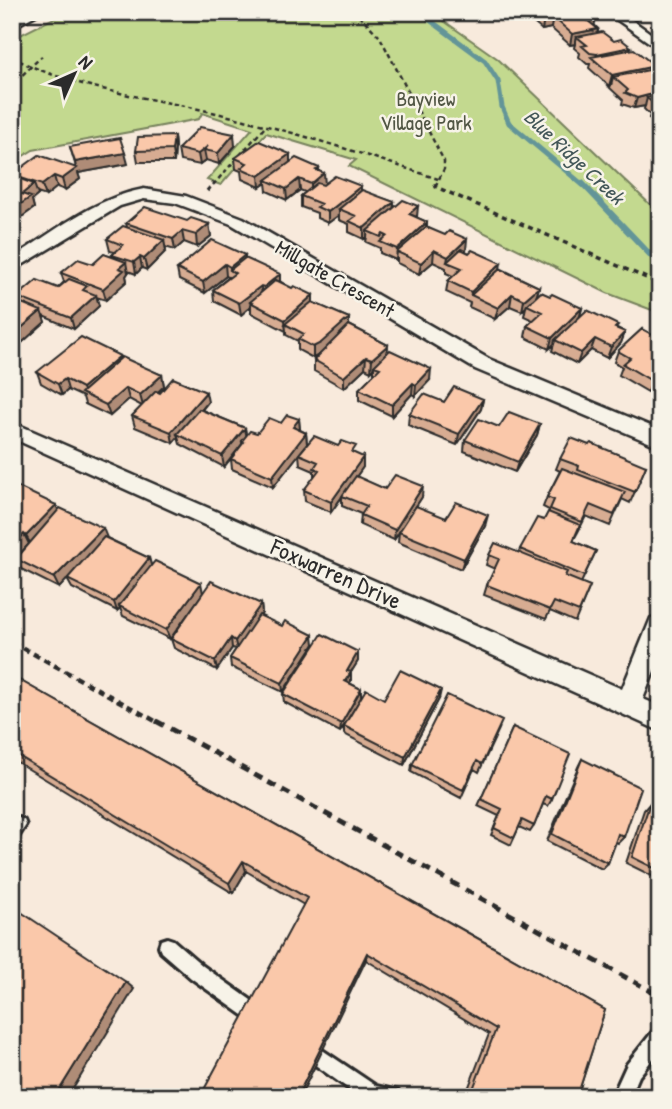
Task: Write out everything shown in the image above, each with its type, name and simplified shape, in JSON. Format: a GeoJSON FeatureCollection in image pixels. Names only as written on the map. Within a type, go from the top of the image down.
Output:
{"type":"FeatureCollection","features":[{"type":"Feature","properties":{"kind":"main road"},"geometry":{"type":"LineString","coordinates":[[12,22],[32,12]]}},
{"type":"Feature","properties":{"kind":"street"},"geometry":{"type":"LineString","coordinates":[[612,12],[660,46]]}},
{"type":"Feature","properties":{"kind":"street","name":"Millgate Crescent"},"geometry":{"type":"LineString","coordinates":[[12,266],[115,202],[143,194],[196,203],[237,221],[482,364],[660,439]]}},
{"type":"Feature","properties":{"kind":"street","name":"Foxwarren Drive"},"geometry":{"type":"LineString","coordinates":[[12,429],[660,719]]}},
{"type":"Feature","properties":{"kind":"street"},"geometry":{"type":"LineString","coordinates":[[628,705],[660,625]]}},
{"type":"Feature","properties":{"kind":"lane"},"geometry":{"type":"LineString","coordinates":[[167,946],[197,972],[373,1095],[392,1097]]}},
{"type":"Feature","properties":{"kind":"lane"},"geometry":{"type":"LineString","coordinates":[[621,1097],[633,1070],[660,1037]]}},
{"type":"Feature","properties":{"kind":"path"},"geometry":{"type":"LineString","coordinates":[[352,12],[372,26],[383,41],[407,94],[444,161],[444,169],[435,185],[660,284]]}},
{"type":"Feature","properties":{"kind":"path"},"geometry":{"type":"LineString","coordinates":[[12,95],[13,84],[42,57]]}},
{"type":"Feature","properties":{"kind":"path"},"geometry":{"type":"LineString","coordinates":[[13,58],[32,67],[103,90],[212,112],[362,152],[438,179]]}},
{"type":"Feature","properties":{"kind":"path"},"geometry":{"type":"LineString","coordinates":[[196,203],[265,127]]}},
{"type":"Feature","properties":{"kind":"path"},"geometry":{"type":"LineString","coordinates":[[12,642],[660,996]]}},
{"type":"Feature","properties":{"kind":"green space","name":"Bayview Village Park"},"geometry":{"type":"Polygon","coordinates":[[[66,12],[431,12],[498,59],[660,214],[660,313],[607,293],[349,166],[356,160],[266,133],[221,185],[207,180],[252,129],[202,113],[199,119],[33,150],[12,163],[12,39],[66,12]]]}},
{"type":"Feature","properties":{"kind":"building"},"geometry":{"type":"Polygon","coordinates":[[[535,12],[578,12],[560,17],[587,12],[596,19],[588,21],[598,29],[572,34],[553,17],[544,19],[535,12]]]}},
{"type":"Feature","properties":{"kind":"building"},"geometry":{"type":"Polygon","coordinates":[[[602,32],[614,41],[621,39],[631,47],[590,53],[582,46],[587,45],[577,37],[602,32]]]}},
{"type":"Feature","properties":{"kind":"building"},"geometry":{"type":"Polygon","coordinates":[[[634,49],[655,66],[612,75],[591,57],[634,49]]]}},
{"type":"Feature","properties":{"kind":"building"},"geometry":{"type":"Polygon","coordinates":[[[649,70],[660,77],[660,92],[637,98],[625,93],[628,90],[613,77],[649,70]]]}},
{"type":"Feature","properties":{"kind":"building"},"geometry":{"type":"Polygon","coordinates":[[[660,95],[660,112],[652,107],[654,104],[647,98],[660,95]]]}},
{"type":"Feature","properties":{"kind":"building"},"geometry":{"type":"Polygon","coordinates":[[[200,127],[234,134],[218,153],[204,150],[208,146],[198,154],[178,149],[200,127]]]}},
{"type":"Feature","properties":{"kind":"building"},"geometry":{"type":"Polygon","coordinates":[[[174,136],[172,150],[136,151],[138,137],[174,136]]]}},
{"type":"Feature","properties":{"kind":"building"},"geometry":{"type":"Polygon","coordinates":[[[120,138],[125,153],[75,162],[70,147],[120,138]]]}},
{"type":"Feature","properties":{"kind":"building"},"geometry":{"type":"Polygon","coordinates":[[[259,141],[290,154],[259,176],[241,168],[247,163],[235,158],[259,141]]]}},
{"type":"Feature","properties":{"kind":"building"},"geometry":{"type":"Polygon","coordinates":[[[39,155],[77,168],[62,179],[54,176],[42,185],[12,175],[39,155]]]}},
{"type":"Feature","properties":{"kind":"building"},"geometry":{"type":"Polygon","coordinates":[[[296,158],[324,173],[311,184],[299,179],[286,189],[266,180],[296,158]]]}},
{"type":"Feature","properties":{"kind":"building"},"geometry":{"type":"Polygon","coordinates":[[[12,176],[34,184],[22,194],[31,197],[15,208],[12,207],[12,176]]]}},
{"type":"Feature","properties":{"kind":"building"},"geometry":{"type":"Polygon","coordinates":[[[335,176],[361,186],[328,212],[317,207],[321,204],[301,196],[317,183],[323,185],[335,176]]]}},
{"type":"Feature","properties":{"kind":"building"},"geometry":{"type":"Polygon","coordinates":[[[362,190],[394,202],[364,228],[349,221],[356,216],[339,209],[362,190]]]}},
{"type":"Feature","properties":{"kind":"building"},"geometry":{"type":"Polygon","coordinates":[[[403,200],[418,206],[409,214],[427,222],[397,249],[380,242],[387,236],[383,234],[381,237],[367,231],[403,200]]]}},
{"type":"Feature","properties":{"kind":"building"},"geometry":{"type":"Polygon","coordinates":[[[145,207],[187,221],[191,218],[209,224],[196,235],[182,231],[173,239],[126,223],[145,207]]]}},
{"type":"Feature","properties":{"kind":"building"},"geometry":{"type":"Polygon","coordinates":[[[123,226],[164,240],[144,259],[140,257],[134,262],[112,255],[123,245],[107,239],[123,226]]]}},
{"type":"Feature","properties":{"kind":"building"},"geometry":{"type":"Polygon","coordinates":[[[426,227],[445,235],[449,231],[467,239],[448,257],[434,250],[421,263],[397,252],[426,227]]]}},
{"type":"Feature","properties":{"kind":"building"},"geometry":{"type":"Polygon","coordinates":[[[212,240],[245,255],[230,267],[225,264],[203,282],[177,269],[212,240]]]}},
{"type":"Feature","properties":{"kind":"building"},"geometry":{"type":"Polygon","coordinates":[[[461,249],[469,253],[472,250],[501,263],[471,292],[448,281],[462,268],[447,262],[461,249]]]}},
{"type":"Feature","properties":{"kind":"building"},"geometry":{"type":"Polygon","coordinates":[[[104,254],[126,262],[119,268],[124,270],[103,289],[61,273],[78,259],[93,264],[104,254]]]}},
{"type":"Feature","properties":{"kind":"building"},"geometry":{"type":"Polygon","coordinates":[[[245,258],[280,274],[239,303],[213,290],[235,273],[230,270],[245,258]]]}},
{"type":"Feature","properties":{"kind":"building"},"geometry":{"type":"Polygon","coordinates":[[[500,269],[539,287],[524,300],[512,294],[498,308],[471,295],[500,269]]]}},
{"type":"Feature","properties":{"kind":"building"},"geometry":{"type":"Polygon","coordinates":[[[69,279],[87,286],[83,290],[96,295],[71,318],[17,297],[37,280],[58,288],[69,279]]]}},
{"type":"Feature","properties":{"kind":"building"},"geometry":{"type":"Polygon","coordinates":[[[276,280],[313,295],[285,320],[250,302],[276,280]]]}},
{"type":"Feature","properties":{"kind":"building"},"geometry":{"type":"Polygon","coordinates":[[[541,292],[550,296],[552,294],[582,308],[552,338],[527,326],[542,312],[527,305],[541,292]]]}},
{"type":"Feature","properties":{"kind":"building"},"geometry":{"type":"Polygon","coordinates":[[[12,299],[41,311],[12,336],[12,299]]]}},
{"type":"Feature","properties":{"kind":"building"},"geometry":{"type":"Polygon","coordinates":[[[312,302],[349,318],[313,347],[298,339],[304,334],[285,324],[312,302]]]}},
{"type":"Feature","properties":{"kind":"building"},"geometry":{"type":"Polygon","coordinates":[[[587,310],[618,325],[615,328],[625,332],[611,347],[595,339],[581,353],[555,340],[587,310]]]}},
{"type":"Feature","properties":{"kind":"building"},"geometry":{"type":"Polygon","coordinates":[[[349,325],[388,345],[372,359],[366,357],[344,377],[314,360],[349,325]]]}},
{"type":"Feature","properties":{"kind":"building"},"geometry":{"type":"Polygon","coordinates":[[[642,329],[660,339],[660,374],[652,381],[623,364],[630,358],[618,351],[642,329]]]}},
{"type":"Feature","properties":{"kind":"building"},"geometry":{"type":"Polygon","coordinates":[[[81,337],[120,356],[82,388],[65,379],[58,384],[37,372],[81,337]]]}},
{"type":"Feature","properties":{"kind":"building"},"geometry":{"type":"Polygon","coordinates":[[[390,350],[431,369],[392,405],[359,389],[380,368],[374,366],[390,350]]]}},
{"type":"Feature","properties":{"kind":"building"},"geometry":{"type":"Polygon","coordinates":[[[122,357],[162,375],[140,395],[126,388],[106,405],[81,393],[122,357]]]}},
{"type":"Feature","properties":{"kind":"building"},"geometry":{"type":"Polygon","coordinates":[[[173,378],[206,392],[171,432],[132,416],[156,391],[160,393],[173,378]]]}},
{"type":"Feature","properties":{"kind":"building"},"geometry":{"type":"Polygon","coordinates":[[[454,387],[483,399],[459,434],[409,414],[424,394],[444,402],[454,387]]]}},
{"type":"Feature","properties":{"kind":"building"},"geometry":{"type":"Polygon","coordinates":[[[199,409],[245,428],[222,456],[177,434],[199,409]]]}},
{"type":"Feature","properties":{"kind":"building"},"geometry":{"type":"Polygon","coordinates":[[[509,412],[540,424],[518,462],[465,440],[479,419],[499,427],[509,412]]]}},
{"type":"Feature","properties":{"kind":"building"},"geometry":{"type":"Polygon","coordinates":[[[287,415],[299,419],[293,427],[306,433],[272,477],[231,459],[250,431],[257,433],[269,418],[281,423],[287,415]]]}},
{"type":"Feature","properties":{"kind":"building"},"geometry":{"type":"Polygon","coordinates":[[[314,436],[338,446],[342,441],[356,446],[352,452],[363,457],[331,502],[304,490],[319,470],[314,468],[318,462],[299,454],[314,436]]]}},
{"type":"Feature","properties":{"kind":"building"},"geometry":{"type":"Polygon","coordinates":[[[571,438],[589,445],[591,443],[646,466],[635,492],[578,470],[579,466],[560,459],[571,438]]]}},
{"type":"Feature","properties":{"kind":"building"},"geometry":{"type":"Polygon","coordinates":[[[562,468],[625,492],[614,515],[590,505],[582,522],[550,509],[554,500],[547,497],[562,468]]]}},
{"type":"Feature","properties":{"kind":"building"},"geometry":{"type":"Polygon","coordinates":[[[395,475],[423,486],[395,530],[361,515],[367,506],[342,496],[356,476],[385,489],[395,475]]]}},
{"type":"Feature","properties":{"kind":"building"},"geometry":{"type":"Polygon","coordinates":[[[14,485],[56,505],[26,536],[24,534],[12,546],[12,487],[14,485]]]}},
{"type":"Feature","properties":{"kind":"building"},"geometry":{"type":"Polygon","coordinates":[[[456,502],[488,515],[464,559],[399,532],[416,506],[446,518],[456,502]]]}},
{"type":"Feature","properties":{"kind":"building"},"geometry":{"type":"Polygon","coordinates":[[[60,508],[103,528],[54,578],[16,559],[60,508]]]}},
{"type":"Feature","properties":{"kind":"building"},"geometry":{"type":"Polygon","coordinates":[[[548,512],[580,525],[573,541],[596,551],[584,576],[520,549],[537,518],[544,520],[548,512]]]}},
{"type":"Feature","properties":{"kind":"building"},"geometry":{"type":"Polygon","coordinates":[[[104,537],[149,558],[114,602],[67,579],[104,537]]]}},
{"type":"Feature","properties":{"kind":"building"},"geometry":{"type":"Polygon","coordinates":[[[495,543],[567,572],[565,576],[590,586],[579,612],[554,602],[550,610],[487,585],[499,559],[489,555],[495,543]]]}},
{"type":"Feature","properties":{"kind":"building"},"geometry":{"type":"Polygon","coordinates":[[[155,561],[201,583],[166,630],[119,606],[155,561]]]}},
{"type":"Feature","properties":{"kind":"building"},"geometry":{"type":"Polygon","coordinates":[[[211,581],[261,604],[235,641],[231,638],[215,661],[171,639],[211,581]]]}},
{"type":"Feature","properties":{"kind":"building"},"geometry":{"type":"Polygon","coordinates":[[[259,615],[282,626],[285,621],[313,635],[282,683],[230,658],[259,615]]]}},
{"type":"Feature","properties":{"kind":"building"},"geometry":{"type":"Polygon","coordinates":[[[322,634],[358,652],[347,671],[351,672],[345,681],[361,689],[341,724],[283,694],[322,634]]]}},
{"type":"Feature","properties":{"kind":"building"},"geometry":{"type":"Polygon","coordinates":[[[400,670],[441,690],[405,757],[344,726],[366,689],[384,699],[400,670]]]}},
{"type":"Feature","properties":{"kind":"building"},"geometry":{"type":"Polygon","coordinates":[[[12,676],[605,1010],[577,1097],[470,1097],[496,1029],[367,953],[297,1097],[200,1097],[307,898],[243,861],[229,883],[12,752],[12,676]]]}},
{"type":"Feature","properties":{"kind":"building"},"geometry":{"type":"Polygon","coordinates":[[[447,695],[502,721],[482,764],[477,761],[463,790],[412,765],[447,695]]]}},
{"type":"Feature","properties":{"kind":"building"},"geometry":{"type":"Polygon","coordinates":[[[513,727],[570,754],[552,799],[546,796],[534,826],[522,820],[514,838],[494,828],[502,809],[481,799],[513,727]]]}},
{"type":"Feature","properties":{"kind":"building"},"geometry":{"type":"Polygon","coordinates":[[[582,759],[641,788],[624,837],[618,834],[608,863],[552,834],[582,759]]]}},
{"type":"Feature","properties":{"kind":"building"},"geometry":{"type":"Polygon","coordinates":[[[650,803],[660,807],[660,871],[632,857],[650,803]]]}},
{"type":"Feature","properties":{"kind":"building"},"geometry":{"type":"Polygon","coordinates":[[[12,906],[126,982],[55,1097],[12,1097],[12,906]]]}},
{"type":"Feature","properties":{"kind":"waterway","name":"Blue Ridge Creek"},"geometry":{"type":"LineString","coordinates":[[419,12],[485,61],[498,81],[502,107],[509,123],[583,185]]}},
{"type":"Feature","properties":{"kind":"waterway","name":"Blue Ridge Creek"},"geometry":{"type":"LineString","coordinates":[[582,183],[660,265]]}}]}
